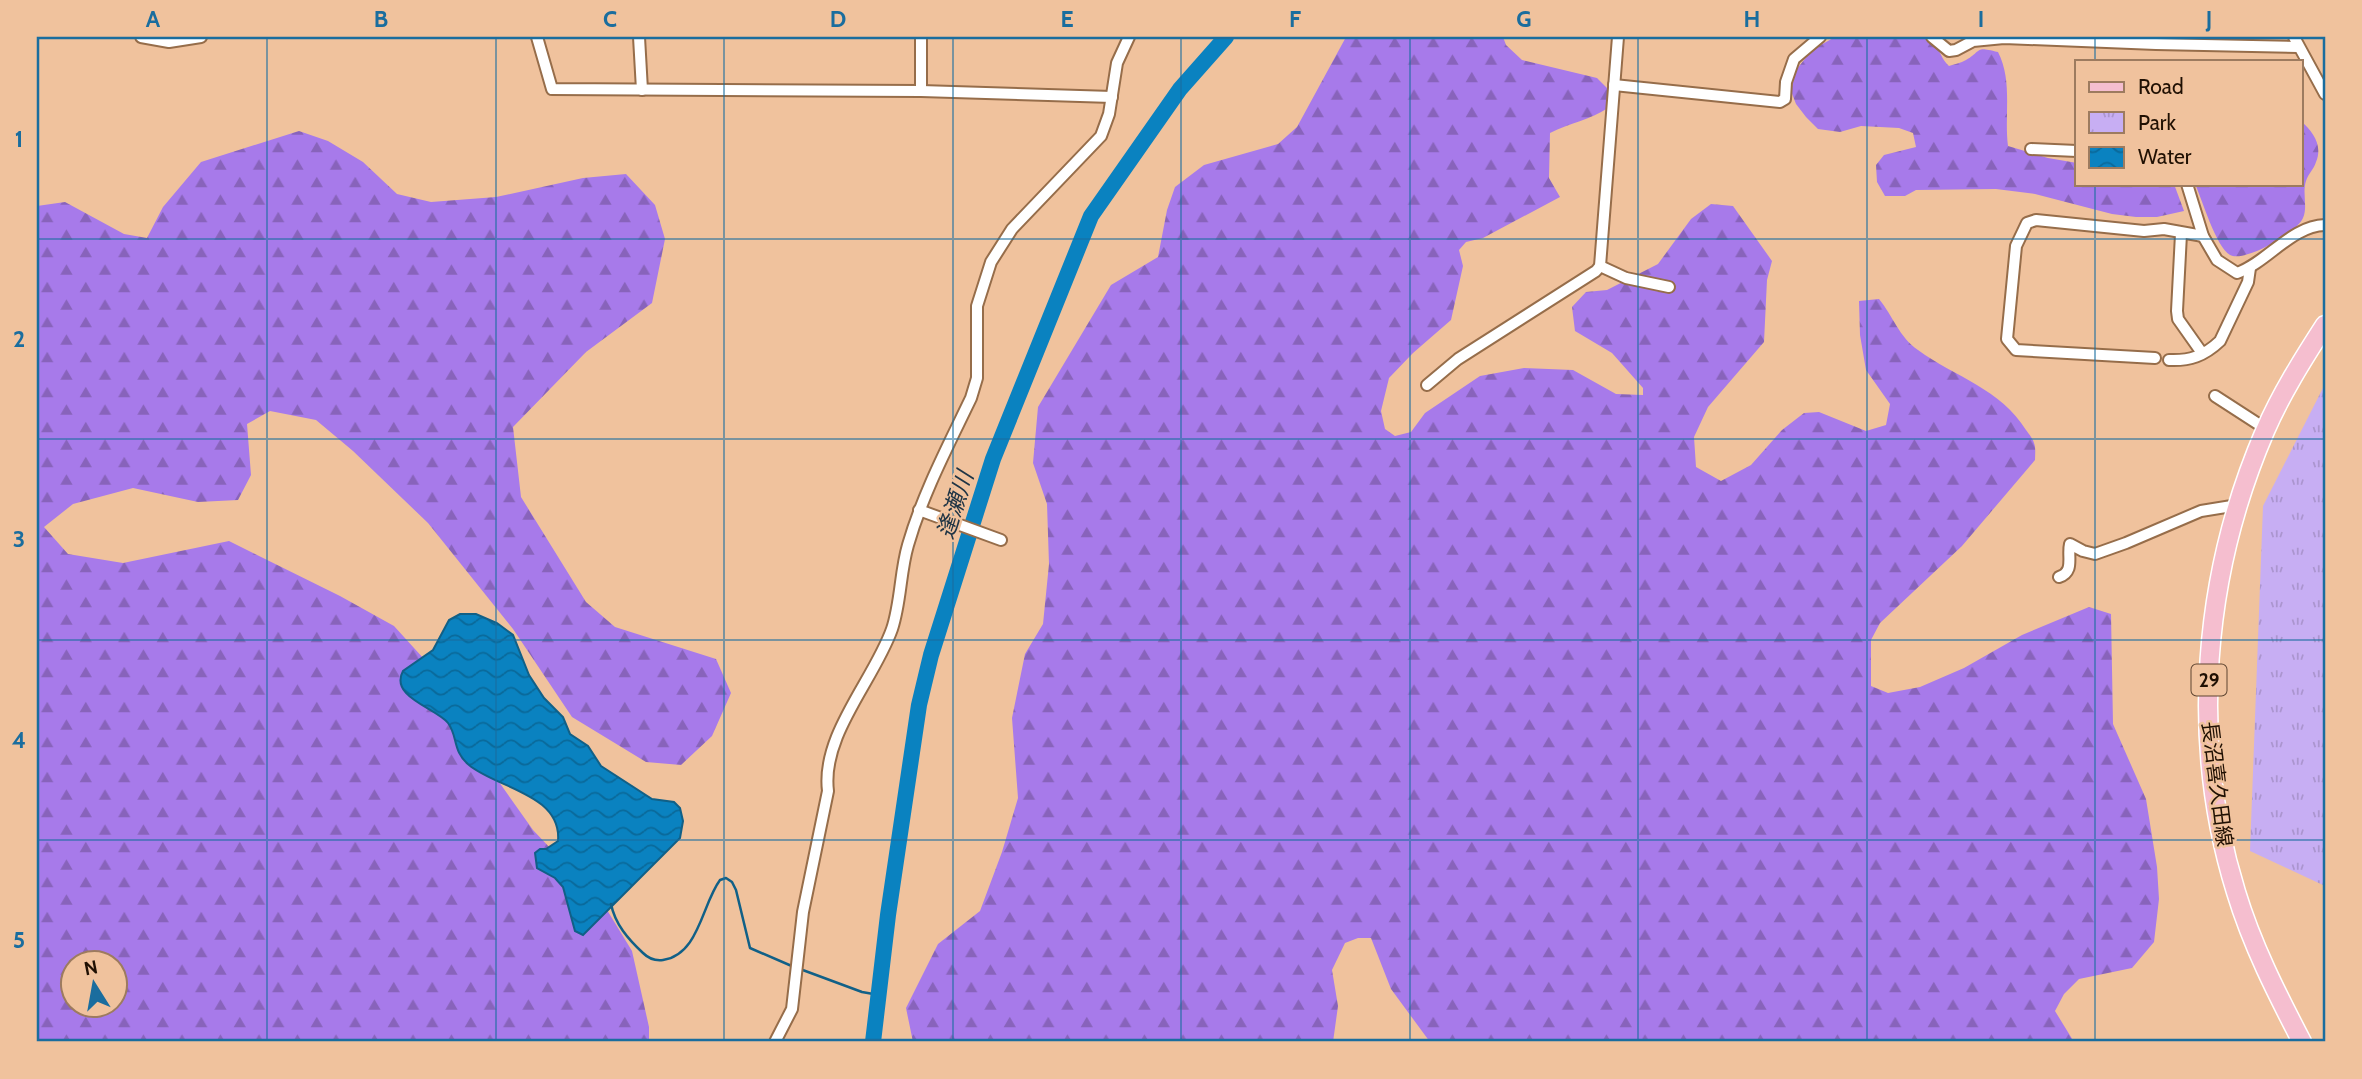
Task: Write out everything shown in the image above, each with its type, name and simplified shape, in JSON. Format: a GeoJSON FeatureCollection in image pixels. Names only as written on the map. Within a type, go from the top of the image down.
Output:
{"type":"FeatureCollection","features":[{"type":"Feature","properties":{"kind":"main road","name":"長沼喜久田線"},"geometry":{"type":"LineString","coordinates":[[2302,1042],[2270,979],[2248,929],[2235,890],[2222,836],[2211,760],[2208,703],[2210,641],[2229,534],[2266,429],[2290,382],[2325,325]]}},
{"type":"Feature","properties":{"kind":"street"},"geometry":{"type":"LineString","coordinates":[[141,37],[169,42],[201,37]]}},
{"type":"Feature","properties":{"kind":"street"},"geometry":{"type":"LineString","coordinates":[[537,37],[552,89],[921,91],[1112,97]]}},
{"type":"Feature","properties":{"kind":"street"},"geometry":{"type":"LineString","coordinates":[[639,37],[642,90]]}},
{"type":"Feature","properties":{"kind":"street"},"geometry":{"type":"LineString","coordinates":[[921,37],[921,91]]}},
{"type":"Feature","properties":{"kind":"street"},"geometry":{"type":"LineString","coordinates":[[775,1042],[792,1009],[803,912],[828,790],[826,772],[839,733],[891,630],[907,548],[919,510],[975,386],[977,306],[991,262],[1012,229],[1101,136],[1112,97],[1117,63],[1129,37]]}},
{"type":"Feature","properties":{"kind":"street"},"geometry":{"type":"LineString","coordinates":[[1427,385],[1458,359],[1600,266],[1618,37]]}},
{"type":"Feature","properties":{"kind":"street"},"geometry":{"type":"LineString","coordinates":[[1614,86],[1780,102],[1785,99],[1786,82],[1794,59],[1820,37]]}},
{"type":"Feature","properties":{"kind":"street"},"geometry":{"type":"LineString","coordinates":[[1932,37],[1949,51],[1973,41],[2004,38],[2156,44],[2296,42],[2325,94]]}},
{"type":"Feature","properties":{"kind":"street"},"geometry":{"type":"LineString","coordinates":[[2031,149],[2075,151]]}},
{"type":"Feature","properties":{"kind":"street"},"geometry":{"type":"LineString","coordinates":[[2188,186],[2203,236],[2217,260],[2237,273],[2250,268],[2294,236],[2316,225],[2325,225]]}},
{"type":"Feature","properties":{"kind":"street"},"geometry":{"type":"LineString","coordinates":[[2155,358],[2016,350],[2007,339],[2016,246],[2027,223],[2036,220],[2144,231],[2164,229],[2203,236]]}},
{"type":"Feature","properties":{"kind":"street"},"geometry":{"type":"LineString","coordinates":[[2181,234],[2178,319],[2202,353]]}},
{"type":"Feature","properties":{"kind":"street"},"geometry":{"type":"LineString","coordinates":[[1600,266],[1626,278],[1669,286]]}},
{"type":"Feature","properties":{"kind":"street"},"geometry":{"type":"LineString","coordinates":[[2169,360],[2187,360],[2212,348],[2225,333],[2248,282],[2250,268]]}},
{"type":"Feature","properties":{"kind":"street"},"geometry":{"type":"LineString","coordinates":[[2215,396],[2266,429]]}},
{"type":"Feature","properties":{"kind":"street"},"geometry":{"type":"LineString","coordinates":[[2059,577],[2066,575],[2069,570],[2070,544],[2095,554],[2201,511],[2238,505]]}},
{"type":"Feature","properties":{"kind":"street"},"geometry":{"type":"LineString","coordinates":[[919,510],[1001,540]]}},
{"type":"Feature","properties":{"kind":"green space"},"geometry":{"type":"Polygon","coordinates":[[[1346,37],[1503,37],[1506,45],[1522,60],[1597,78],[1607,88],[1608,108],[1550,133],[1549,178],[1560,197],[1483,238],[1466,242],[1459,250],[1463,266],[1451,320],[1389,378],[1381,411],[1385,429],[1395,436],[1411,432],[1425,413],[1480,376],[1524,368],[1573,370],[1616,394],[1643,395],[1643,388],[1612,353],[1575,331],[1572,307],[1586,292],[1607,290],[1658,264],[1691,219],[1711,204],[1733,206],[1772,261],[1767,280],[1764,342],[1708,407],[1694,437],[1696,467],[1721,481],[1751,465],[1782,430],[1804,413],[1819,412],[1866,431],[1886,425],[1890,404],[1866,370],[1860,335],[1859,301],[1879,299],[1911,345],[1991,394],[2016,416],[2030,435],[2035,445],[2035,460],[1962,546],[1880,623],[1871,640],[1871,686],[1888,693],[1920,687],[1964,668],[2022,635],[2089,607],[2111,614],[2113,724],[2146,799],[2157,867],[2159,899],[2154,942],[2132,968],[2079,979],[2064,994],[2055,1011],[2074,1042],[1430,1042],[1391,989],[1371,938],[1358,938],[1345,943],[1332,970],[1338,1006],[1333,1042],[913,1042],[906,1008],[938,944],[980,911],[1018,798],[1012,718],[1025,654],[1043,624],[1049,564],[1047,504],[1033,463],[1038,407],[1111,285],[1158,257],[1167,210],[1175,187],[1204,165],[1278,144],[1297,127],[1346,37]]]}},
{"type":"Feature","properties":{"kind":"green space"},"geometry":{"type":"Polygon","coordinates":[[[1835,37],[1924,37],[1933,42],[1949,66],[1964,61],[1982,49],[1998,52],[2007,86],[2008,146],[2075,163],[2075,186],[2175,186],[2184,211],[2157,217],[2136,217],[2112,214],[2035,194],[1996,189],[1916,190],[1905,196],[1885,196],[1877,182],[1876,165],[1884,155],[1916,147],[1913,133],[1899,128],[1861,126],[1840,132],[1818,129],[1796,104],[1791,91],[1796,70],[1812,50],[1835,37]]]}},
{"type":"Feature","properties":{"kind":"green space"},"geometry":{"type":"Polygon","coordinates":[[[2302,122],[2313,134],[2318,156],[2307,178],[2305,209],[2299,224],[2270,245],[2237,256],[2230,255],[2225,250],[2196,186],[2302,186],[2302,122]]]}},
{"type":"Feature","properties":{"kind":"green space"},"geometry":{"type":"Polygon","coordinates":[[[299,131],[328,141],[363,162],[397,194],[431,202],[496,197],[583,178],[626,174],[655,205],[665,239],[652,303],[586,352],[513,427],[521,497],[586,602],[615,627],[716,659],[731,693],[712,736],[681,765],[646,762],[572,717],[513,629],[428,523],[353,451],[316,420],[270,411],[247,424],[251,475],[238,500],[198,502],[133,488],[73,504],[44,527],[68,554],[123,563],[229,541],[394,626],[444,681],[487,765],[533,830],[604,905],[632,951],[649,1027],[649,1042],[37,1042],[37,206],[65,202],[124,234],[147,238],[163,207],[201,162],[299,131]]]}},
{"type":"Feature","properties":{"kind":"green space"},"geometry":{"type":"Polygon","coordinates":[[[2325,384],[2325,886],[2250,851],[2263,506],[2325,384]]]}},
{"type":"Feature","properties":{"kind":"water"},"geometry":{"type":"Polygon","coordinates":[[[460,614],[476,614],[497,623],[513,635],[529,675],[544,698],[563,717],[570,734],[588,746],[601,766],[652,799],[674,802],[680,808],[683,821],[680,838],[583,935],[575,931],[563,887],[555,878],[537,868],[535,853],[558,841],[556,825],[550,813],[539,802],[469,765],[460,754],[448,723],[402,688],[400,680],[403,671],[433,650],[449,620],[460,614]]]}},
{"type":"Feature","properties":{"kind":"waterway","name":"逢瀬川"},"geometry":{"type":"LineString","coordinates":[[873,1042],[888,915],[919,705],[931,655],[993,459],[1091,216],[1180,89],[1226,37]]}},
{"type":"Feature","properties":{"kind":"waterway"},"geometry":{"type":"LineString","coordinates":[[611,904],[619,925],[632,942],[650,958],[663,960],[685,949],[714,890],[720,880],[726,878],[736,890],[750,948],[794,967]]}},
{"type":"Feature","properties":{"kind":"waterway"},"geometry":{"type":"LineString","coordinates":[[800,969],[862,992],[879,995]]}}]}
